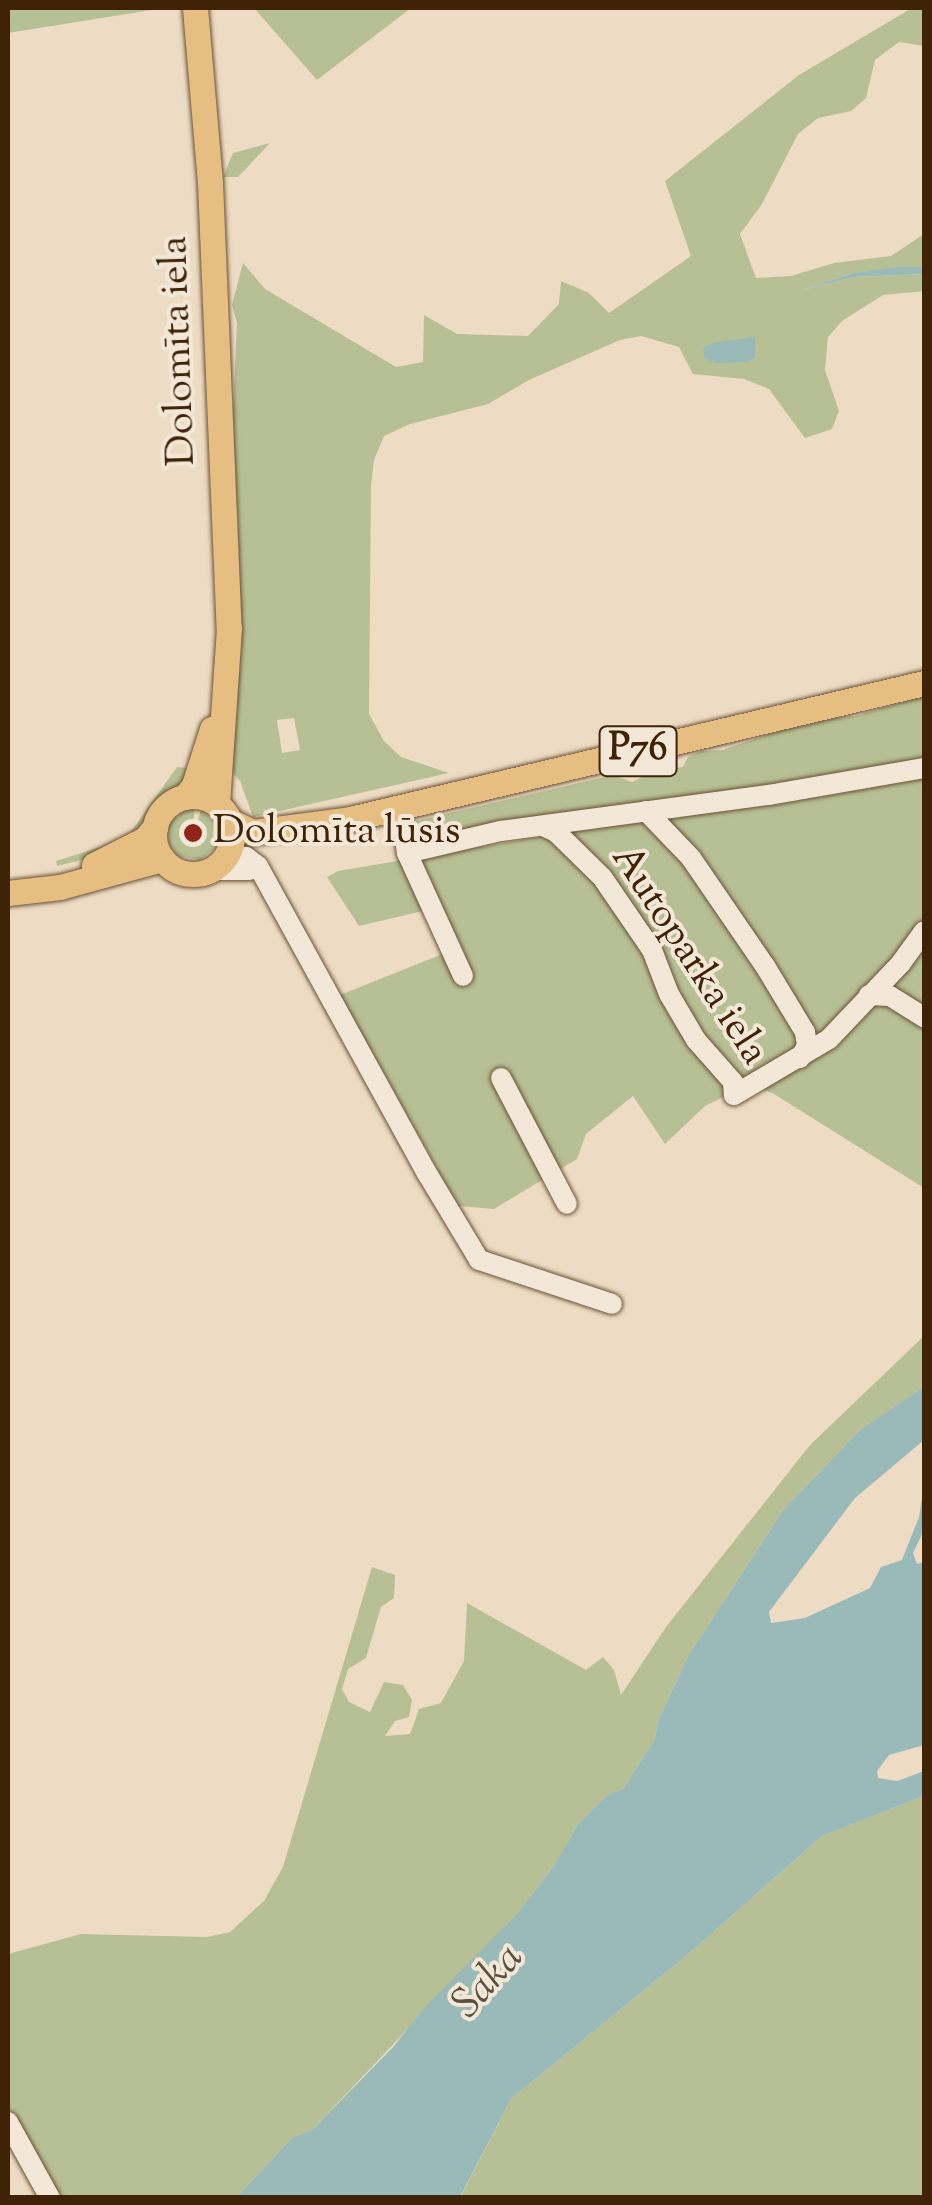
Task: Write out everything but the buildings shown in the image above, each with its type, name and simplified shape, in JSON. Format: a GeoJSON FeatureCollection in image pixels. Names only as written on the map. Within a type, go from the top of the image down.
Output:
{"type":"FeatureCollection","features":[{"type":"Feature","properties":{"kind":"main road","name":"Dolomīta iela"},"geometry":{"type":"LineString","coordinates":[[195,8],[213,250],[229,628],[223,813]]}},
{"type":"Feature","properties":{"kind":"main road","name":"P76"},"geometry":{"type":"LineString","coordinates":[[20,890],[106,861],[145,839],[165,808],[185,797],[223,813],[253,832],[350,819],[924,682]]}},
{"type":"Feature","properties":{"kind":"main road","name":"Dolomīta iela"},"geometry":{"type":"LineString","coordinates":[[185,797],[194,785],[225,691]]}},
{"type":"Feature","properties":{"kind":"main road"},"geometry":{"type":"LineString","coordinates":[[223,813],[223,858]]}},
{"type":"Feature","properties":{"kind":"main road","name":"P76"},"geometry":{"type":"LineString","coordinates":[[20,890],[60,887],[162,859],[190,874],[223,858],[296,839],[350,819]]}},
{"type":"Feature","properties":{"kind":"main road"},"geometry":{"type":"LineString","coordinates":[[155,827],[162,859]]}},
{"type":"Feature","properties":{"kind":"street"},"geometry":{"type":"LineString","coordinates":[[407,852],[543,826],[924,768]]}},
{"type":"Feature","properties":{"kind":"street"},"geometry":{"type":"LineString","coordinates":[[400,807],[407,852],[464,976]]}},
{"type":"Feature","properties":{"kind":"street"},"geometry":{"type":"LineString","coordinates":[[646,811],[690,858],[765,966],[805,1032],[807,1046],[800,1058]]}},
{"type":"Feature","properties":{"kind":"street","name":"Autoparka iela"},"geometry":{"type":"LineString","coordinates":[[543,826],[556,832],[602,877],[652,950],[669,994],[696,1040],[733,1082],[734,1096],[829,1040],[924,932]]}},
{"type":"Feature","properties":{"kind":"street"},"geometry":{"type":"LineString","coordinates":[[223,858],[264,880],[479,1260],[612,1304]]}},
{"type":"Feature","properties":{"kind":"street"},"geometry":{"type":"LineString","coordinates":[[869,995],[890,996],[924,1017]]}},
{"type":"Feature","properties":{"kind":"street"},"geometry":{"type":"LineString","coordinates":[[501,1078],[566,1204]]}},
{"type":"Feature","properties":{"kind":"street"},"geometry":{"type":"LineString","coordinates":[[8,2122],[50,2198]]}},
{"type":"Feature","properties":{"kind":"green space"},"geometry":{"type":"Polygon","coordinates":[[[8,8],[164,8],[8,33],[8,8]]]}},
{"type":"Feature","properties":{"kind":"green space"},"geometry":{"type":"Polygon","coordinates":[[[254,8],[411,8],[317,80],[254,8]]]}},
{"type":"Feature","properties":{"kind":"green space"},"geometry":{"type":"Polygon","coordinates":[[[912,8],[924,8],[924,46],[899,42],[875,60],[866,98],[851,111],[818,118],[798,134],[762,204],[740,234],[756,278],[791,276],[834,263],[891,256],[924,234],[924,267],[853,273],[803,290],[854,277],[924,274],[924,291],[883,295],[842,321],[828,337],[825,370],[839,411],[832,429],[805,438],[769,389],[744,379],[693,374],[679,347],[641,336],[620,340],[529,380],[488,404],[410,424],[384,436],[374,460],[371,485],[369,714],[384,741],[401,757],[449,773],[253,817],[240,781],[228,768],[241,647],[233,414],[237,323],[232,305],[243,263],[265,289],[396,367],[423,362],[424,315],[457,334],[528,336],[559,304],[561,281],[589,293],[609,313],[691,256],[665,181],[799,75],[912,8]],[[294,718],[277,720],[282,753],[300,750],[294,718]]]}},
{"type":"Feature","properties":{"kind":"green space"},"geometry":{"type":"Polygon","coordinates":[[[270,143],[238,177],[223,177],[233,153],[270,143]]]}},
{"type":"Feature","properties":{"kind":"green space"},"geometry":{"type":"Polygon","coordinates":[[[924,696],[924,764],[412,846],[411,822],[613,775],[632,782],[653,771],[683,767],[688,757],[701,751],[722,750],[812,720],[855,716],[924,696]]]}},
{"type":"Feature","properties":{"kind":"green space"},"geometry":{"type":"Polygon","coordinates":[[[177,767],[195,769],[181,785],[158,798],[139,832],[94,857],[57,866],[56,861],[126,839],[177,767]]]}},
{"type":"Feature","properties":{"kind":"green space"},"geometry":{"type":"Polygon","coordinates":[[[924,772],[924,1188],[774,1094],[749,1084],[705,1106],[665,1144],[633,1096],[586,1134],[577,1159],[494,1209],[458,1206],[340,995],[445,953],[427,910],[359,926],[327,877],[338,871],[924,772]]]}},
{"type":"Feature","properties":{"kind":"green space"},"geometry":{"type":"Polygon","coordinates":[[[187,808],[195,808],[193,823],[181,832],[186,843],[202,841],[203,833],[197,824],[201,809],[218,827],[216,847],[200,860],[178,856],[168,843],[169,823],[187,808]]]}},
{"type":"Feature","properties":{"kind":"green space"},"geometry":{"type":"Polygon","coordinates":[[[924,1336],[924,1387],[861,1429],[783,1510],[688,1656],[658,1721],[655,1739],[623,1789],[608,1794],[578,1824],[553,1867],[515,1916],[312,2130],[293,2137],[236,2197],[60,2197],[8,2107],[8,1954],[81,1934],[207,1937],[230,1932],[264,1901],[283,1867],[372,1567],[395,1575],[394,1598],[381,1607],[366,1658],[348,1669],[342,1689],[349,1702],[370,1712],[384,1682],[403,1685],[412,1700],[409,1717],[395,1721],[385,1736],[410,1734],[419,1709],[441,1703],[464,1661],[467,1603],[586,1670],[603,1657],[614,1670],[621,1695],[666,1627],[810,1445],[924,1336]]]}},
{"type":"Feature","properties":{"kind":"green space"},"geometry":{"type":"Polygon","coordinates":[[[924,1796],[924,2197],[460,2198],[511,2099],[686,1956],[822,1836],[924,1796]]]}},
{"type":"Feature","properties":{"kind":"water"},"geometry":{"type":"Polygon","coordinates":[[[924,267],[924,274],[854,277],[803,290],[853,273],[924,267]]]}},
{"type":"Feature","properties":{"kind":"water"},"geometry":{"type":"Polygon","coordinates":[[[755,337],[755,358],[748,362],[716,363],[704,358],[703,348],[712,343],[755,337]]]}},
{"type":"Feature","properties":{"kind":"water","name":"Saka"},"geometry":{"type":"Polygon","coordinates":[[[924,1387],[924,1440],[855,1498],[769,1612],[771,1623],[805,1618],[870,1588],[881,1567],[902,1560],[919,1517],[924,1486],[924,1530],[913,1553],[917,1564],[924,1562],[924,1745],[889,1755],[877,1771],[878,1778],[897,1781],[924,1771],[924,1796],[822,1836],[686,1956],[511,2099],[460,2197],[236,2197],[293,2137],[312,2130],[394,2046],[425,2007],[515,1916],[553,1867],[578,1824],[608,1794],[623,1789],[655,1739],[658,1721],[688,1656],[783,1510],[861,1429],[924,1387]]]}},
{"type":"Feature","properties":{"kind":"place","name":"Dolomīta lūsis"},"geometry":{"type":"Point","coordinates":[193,833]}}]}
